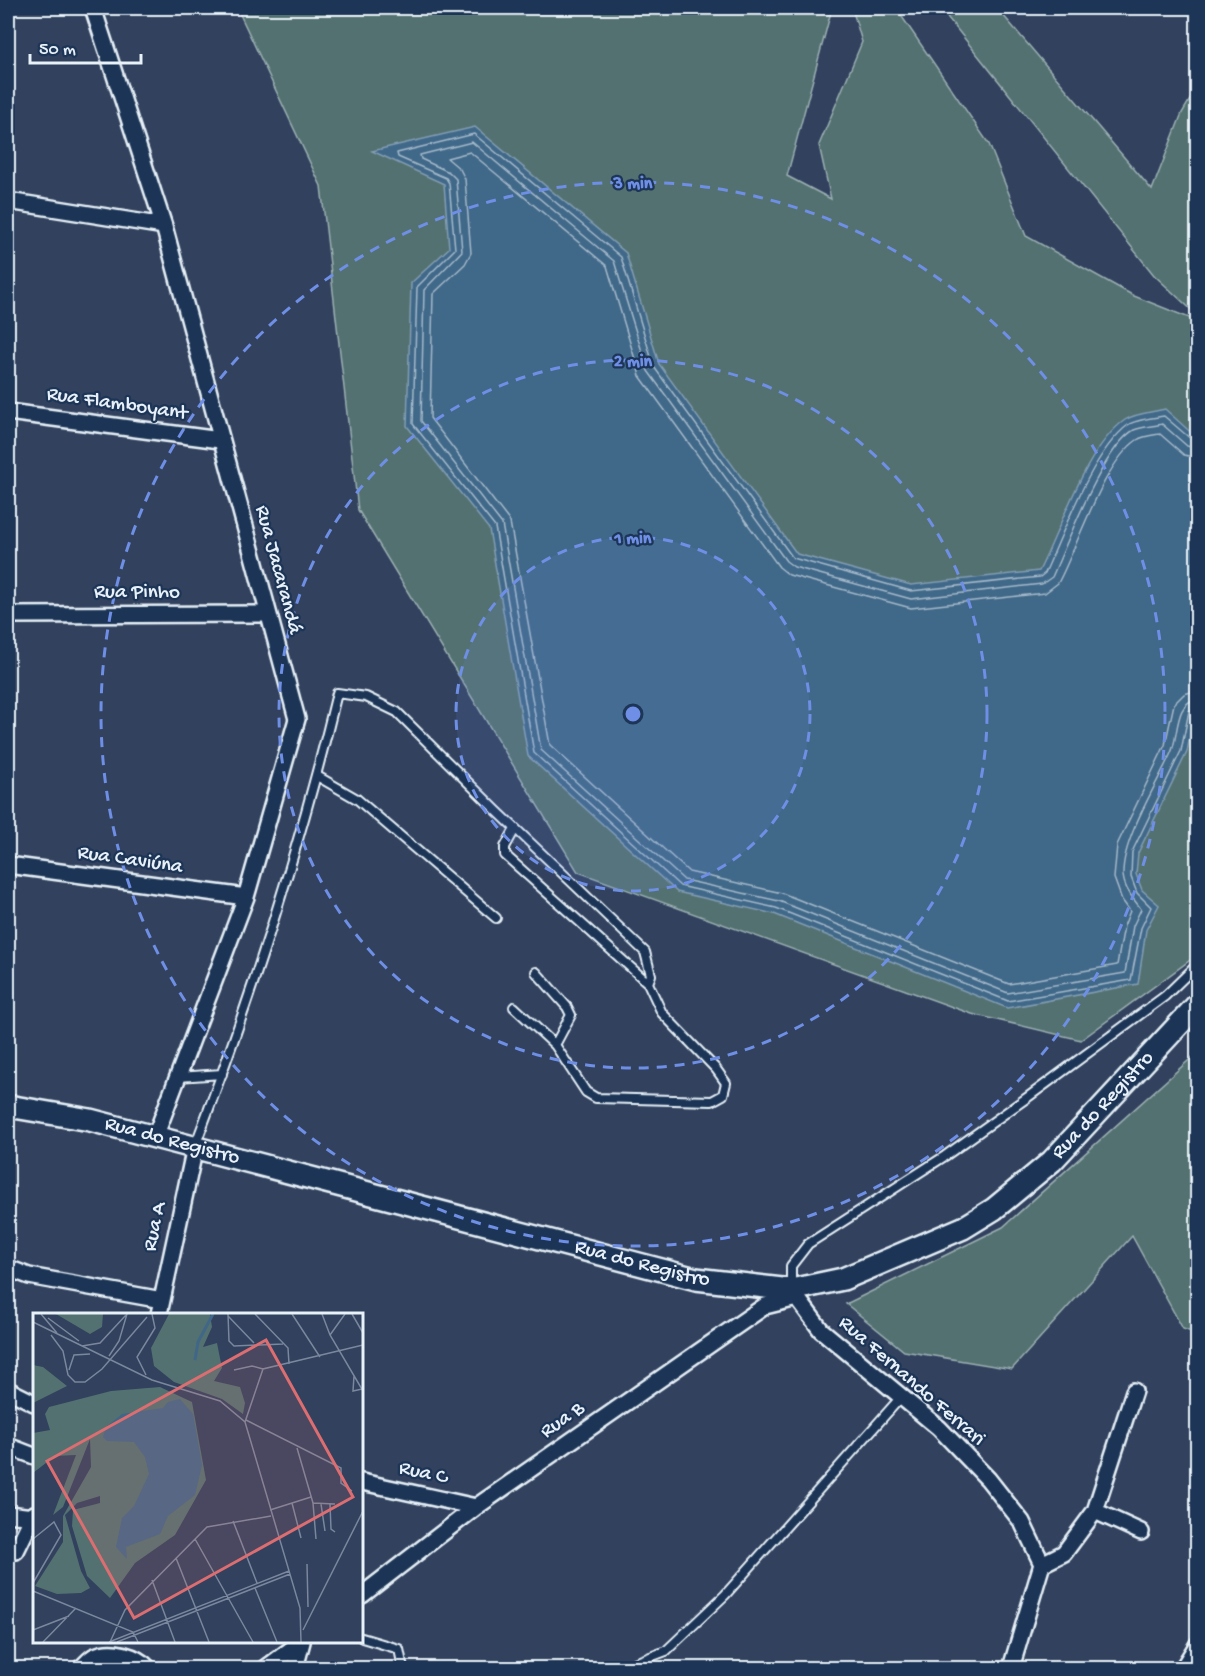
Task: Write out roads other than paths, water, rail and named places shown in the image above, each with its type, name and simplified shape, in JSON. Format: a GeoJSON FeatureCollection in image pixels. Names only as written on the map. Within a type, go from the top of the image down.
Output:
{"type":"FeatureCollection","features":[{"type":"Feature","properties":{"kind":"main road","name":"Rua do Registro"},"geometry":{"type":"LineString","coordinates":[[8,1106],[90,1120],[696,1279],[794,1294],[843,1279],[963,1228],[994,1209],[1052,1161],[1196,1006]]}},
{"type":"Feature","properties":{"kind":"street","name":"Rua Jacarandá"},"geometry":{"type":"LineString","coordinates":[[93,8],[164,226],[266,614],[297,719],[246,897],[155,1137]]}},
{"type":"Feature","properties":{"kind":"street"},"geometry":{"type":"LineString","coordinates":[[8,201],[164,226]]}},
{"type":"Feature","properties":{"kind":"street","name":"Rua Flamboyant"},"geometry":{"type":"LineString","coordinates":[[8,411],[220,440]]}},
{"type":"Feature","properties":{"kind":"street","name":"Rua Pinho"},"geometry":{"type":"LineString","coordinates":[[8,615],[266,614]]}},
{"type":"Feature","properties":{"kind":"street","name":"Rua Caviúna"},"geometry":{"type":"LineString","coordinates":[[8,865],[246,897]]}},
{"type":"Feature","properties":{"kind":"street","name":"Rua A"},"geometry":{"type":"LineString","coordinates":[[160,1307],[195,1148]]}},
{"type":"Feature","properties":{"kind":"street"},"geometry":{"type":"LineString","coordinates":[[8,1268],[29,1276],[160,1307]]}},
{"type":"Feature","properties":{"kind":"street","name":"Rua Fernando Ferrari"},"geometry":{"type":"LineString","coordinates":[[794,1294],[820,1330],[939,1428],[988,1479],[1022,1522],[1042,1564]]}},
{"type":"Feature","properties":{"kind":"street","name":"Rua B"},"geometry":{"type":"LineString","coordinates":[[363,1594],[476,1507],[765,1306],[794,1294]]}},
{"type":"Feature","properties":{"kind":"street"},"geometry":{"type":"LineString","coordinates":[[8,1390],[33,1402]]}},
{"type":"Feature","properties":{"kind":"street"},"geometry":{"type":"LineString","coordinates":[[1011,1668],[1042,1564],[1064,1554],[1095,1510],[1134,1391]]}},
{"type":"Feature","properties":{"kind":"street"},"geometry":{"type":"LineString","coordinates":[[8,1446],[33,1456]]}},
{"type":"Feature","properties":{"kind":"street","name":"Rua C"},"geometry":{"type":"LineString","coordinates":[[363,1482],[476,1507]]}},
{"type":"Feature","properties":{"kind":"street"},"geometry":{"type":"LineString","coordinates":[[1095,1510],[1141,1532]]}},
{"type":"Feature","properties":{"kind":"street"},"geometry":{"type":"LineString","coordinates":[[8,1514],[33,1515]]}},
{"type":"Feature","properties":{"kind":"street"},"geometry":{"type":"LineString","coordinates":[[12,1552],[33,1517]]}},
{"type":"Feature","properties":{"kind":"street"},"geometry":{"type":"LineString","coordinates":[[266,1668],[299,1643]]}},
{"type":"Feature","properties":{"kind":"street"},"geometry":{"type":"LineString","coordinates":[[295,1668],[301,1643]]}},
{"type":"Feature","properties":{"kind":"street"},"geometry":{"type":"LineString","coordinates":[[1183,1668],[1197,1644]]}},
{"type":"Feature","properties":{"kind":"street"},"geometry":{"type":"LineString","coordinates":[[81,1668],[96,1655],[122,1653],[142,1662],[148,1668]]}},
{"type":"Feature","properties":{"kind":"lane"},"geometry":{"type":"LineString","coordinates":[[195,1148],[267,941],[317,776],[337,693],[366,697],[397,712],[515,829],[645,952],[651,975],[648,983]]}},
{"type":"Feature","properties":{"kind":"lane"},"geometry":{"type":"LineString","coordinates":[[317,776],[357,799],[496,918]]}},
{"type":"Feature","properties":{"kind":"lane"},"geometry":{"type":"LineString","coordinates":[[514,1007],[555,1045],[586,1092],[596,1098],[712,1101],[723,1095],[726,1083],[716,1069],[662,1013],[648,983],[505,855],[504,847],[515,829]]}},
{"type":"Feature","properties":{"kind":"lane"},"geometry":{"type":"LineString","coordinates":[[794,1294],[791,1266],[808,1244],[945,1156],[1028,1097],[1165,996],[1197,964]]}},
{"type":"Feature","properties":{"kind":"lane"},"geometry":{"type":"LineString","coordinates":[[536,972],[567,1006],[571,1015],[555,1045]]}},
{"type":"Feature","properties":{"kind":"lane"},"geometry":{"type":"LineString","coordinates":[[178,1077],[222,1074]]}},
{"type":"Feature","properties":{"kind":"lane"},"geometry":{"type":"LineString","coordinates":[[621,1668],[666,1651],[708,1611],[902,1396]]}},
{"type":"Feature","properties":{"kind":"lane"},"geometry":{"type":"LineString","coordinates":[[363,1638],[399,1649],[403,1668]]}},
{"type":"Feature","properties":{"kind":"water"},"geometry":{"type":"Polygon","coordinates":[[[475,127],[626,253],[659,364],[797,554],[911,585],[1039,571],[1086,468],[1111,432],[1125,420],[1139,414],[1165,409],[1197,438],[1197,699],[1187,752],[1138,853],[1136,874],[1142,890],[1159,905],[1146,930],[1138,984],[1007,1008],[774,914],[677,892],[528,756],[489,529],[407,426],[411,283],[449,248],[444,184],[372,151],[475,127]]]}}]}
